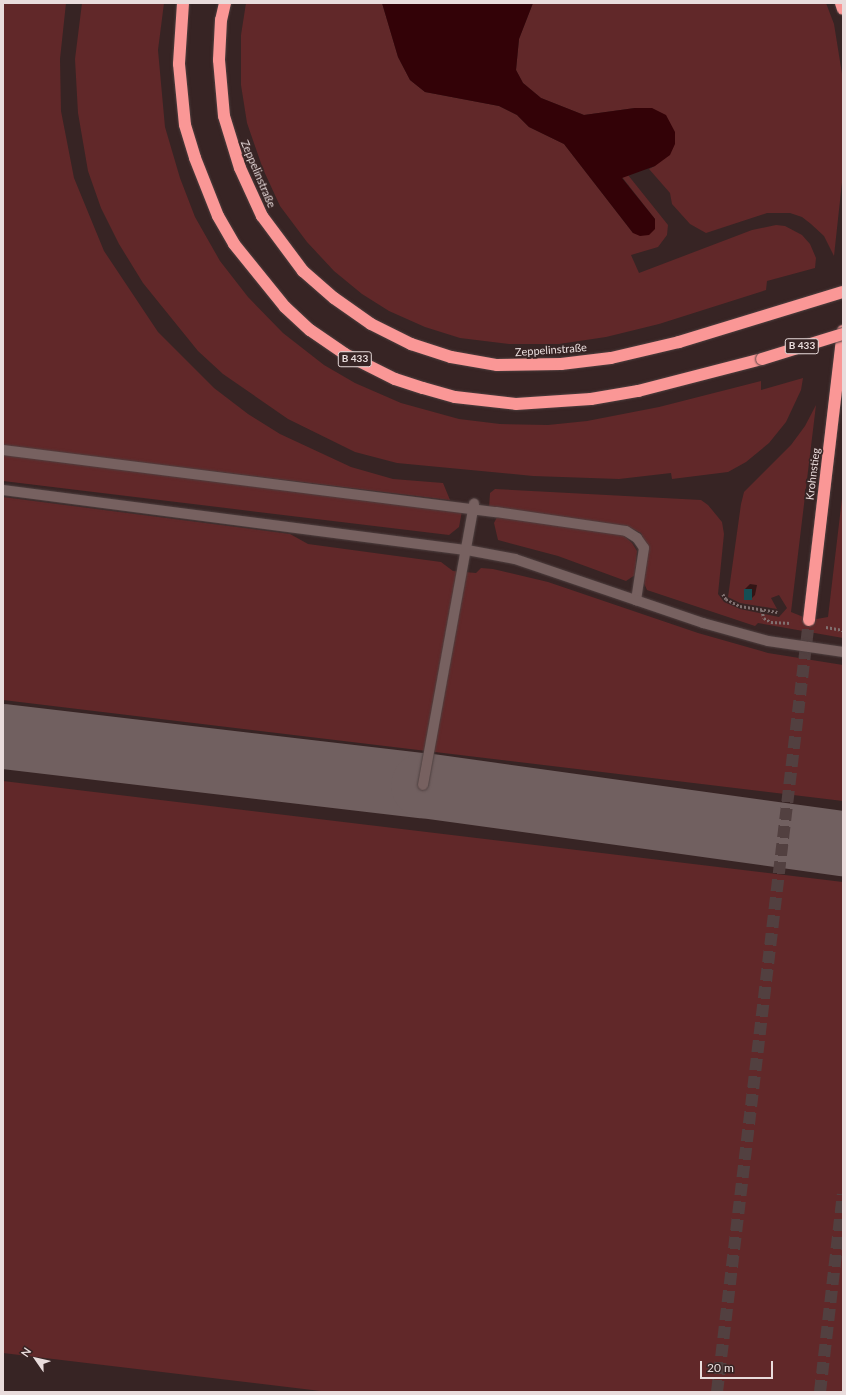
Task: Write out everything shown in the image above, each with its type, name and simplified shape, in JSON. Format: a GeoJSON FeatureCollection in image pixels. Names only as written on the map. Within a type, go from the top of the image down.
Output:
{"type":"FeatureCollection","features":[{"type":"Feature","properties":{"kind":"highway","name":"B 433"},"geometry":{"type":"LineString","coordinates":[[183,3],[179,64],[185,125],[197,165],[218,216],[234,244],[285,307],[310,330],[345,354],[389,377],[455,397],[516,404],[591,400],[638,391],[762,359],[843,333]]}},
{"type":"Feature","properties":{"kind":"highway"},"geometry":{"type":"LineString","coordinates":[[221,20],[222,3]]}},
{"type":"Feature","properties":{"kind":"highway","name":"Zeppelinstraße"},"geometry":{"type":"LineString","coordinates":[[225,3],[221,20],[219,60],[224,116],[230,140],[252,195],[275,236],[303,271],[334,298],[370,324],[411,344],[451,357],[497,365],[542,366],[640,352],[680,342],[765,314],[843,292]]}},
{"type":"Feature","properties":{"kind":"highway"},"geometry":{"type":"LineString","coordinates":[[841,3],[843,9]]}},
{"type":"Feature","properties":{"kind":"highway","name":"Krohnstieg"},"geometry":{"type":"LineString","coordinates":[[809,620],[843,333]]}},
{"type":"Feature","properties":{"kind":"lane"},"geometry":{"type":"LineString","coordinates":[[3,450],[474,506],[626,531],[637,538],[644,548],[636,600]]}},
{"type":"Feature","properties":{"kind":"lane"},"geometry":{"type":"LineString","coordinates":[[3,490],[467,550],[515,559],[703,623],[768,641],[843,652]]}},
{"type":"Feature","properties":{"kind":"lane"},"geometry":{"type":"LineString","coordinates":[[423,785],[474,506]]}},
{"type":"Feature","properties":{"kind":"path"},"geometry":{"type":"LineString","coordinates":[[723,594],[726,599],[740,606],[778,612]]}},
{"type":"Feature","properties":{"kind":"path"},"geometry":{"type":"LineString","coordinates":[[762,610],[764,618],[771,622],[789,623]]}},
{"type":"Feature","properties":{"kind":"shaded area"},"geometry":{"type":"Polygon","coordinates":[[[3,3],[66,3],[60,59],[61,111],[74,178],[104,251],[158,332],[214,388],[248,414],[280,434],[351,467],[393,479],[443,483],[450,500],[3,446],[3,3]]]}},
{"type":"Feature","properties":{"kind":"shaded area"},"geometry":{"type":"Polygon","coordinates":[[[82,3],[164,3],[158,50],[165,127],[180,178],[195,217],[220,261],[248,297],[283,333],[324,365],[355,383],[401,403],[459,419],[500,424],[548,425],[587,421],[659,407],[761,381],[761,390],[803,378],[801,390],[786,422],[769,443],[746,462],[728,472],[672,479],[671,473],[619,479],[533,476],[397,463],[355,452],[288,419],[223,374],[198,351],[143,283],[119,244],[101,208],[88,171],[78,113],[75,59],[82,3]]]}},
{"type":"Feature","properties":{"kind":"shaded area"},"geometry":{"type":"Polygon","coordinates":[[[246,3],[382,3],[398,57],[410,80],[425,92],[499,106],[517,115],[529,127],[564,144],[633,233],[655,219],[622,177],[628,175],[668,225],[667,235],[658,247],[631,255],[639,273],[752,230],[776,225],[785,226],[802,235],[810,244],[816,258],[815,268],[767,281],[766,290],[659,324],[606,337],[559,344],[509,344],[460,338],[425,327],[389,311],[362,294],[334,271],[307,242],[280,206],[263,169],[247,123],[241,85],[241,35],[246,3]]]}},
{"type":"Feature","properties":{"kind":"shaded area"},"geometry":{"type":"Polygon","coordinates":[[[382,3],[533,3],[519,39],[516,70],[523,83],[541,98],[584,115],[635,108],[652,108],[666,115],[675,132],[675,144],[670,155],[655,166],[622,178],[655,219],[655,229],[649,235],[640,236],[633,233],[564,144],[529,127],[517,115],[499,106],[425,92],[410,80],[398,57],[382,3]]]}},
{"type":"Feature","properties":{"kind":"shaded area"},"geometry":{"type":"Polygon","coordinates":[[[533,3],[826,3],[834,24],[843,80],[843,173],[834,256],[824,236],[802,217],[790,213],[767,213],[706,233],[690,224],[672,204],[670,193],[649,169],[655,166],[635,108],[584,115],[541,98],[523,83],[516,70],[519,39],[533,3]]]}},
{"type":"Feature","properties":{"kind":"shaded area"},"geometry":{"type":"Polygon","coordinates":[[[816,405],[791,612],[811,620],[828,617],[843,490],[843,638],[758,623],[755,626],[647,590],[643,581],[647,547],[641,533],[627,526],[489,508],[490,493],[495,489],[701,500],[708,505],[722,522],[724,534],[718,594],[724,602],[740,609],[779,617],[787,608],[779,595],[771,598],[777,609],[740,603],[728,597],[741,504],[744,492],[791,445],[805,426],[816,405]]]}},
{"type":"Feature","properties":{"kind":"shaded area"},"geometry":{"type":"Polygon","coordinates":[[[3,454],[462,511],[459,527],[449,535],[3,481],[3,454]]]}},
{"type":"Feature","properties":{"kind":"shaded area"},"geometry":{"type":"Polygon","coordinates":[[[3,497],[290,534],[308,544],[441,562],[453,571],[476,573],[481,568],[493,569],[548,582],[698,633],[768,653],[843,665],[843,801],[3,700],[3,497]]]}},
{"type":"Feature","properties":{"kind":"shaded area"},"geometry":{"type":"Polygon","coordinates":[[[497,517],[622,534],[632,543],[637,551],[635,575],[626,581],[558,556],[498,540],[494,523],[497,517]]]}},
{"type":"Feature","properties":{"kind":"shaded area"},"geometry":{"type":"Polygon","coordinates":[[[3,781],[843,882],[843,1392],[329,1392],[3,1353],[3,781]]]}},
{"type":"Feature","properties":{"kind":"building"},"geometry":{"type":"Polygon","coordinates":[[[744,589],[752,589],[752,600],[744,600],[744,589]]]}},
{"type":"Feature","properties":{"kind":"taxiway"},"geometry":{"type":"LineString","coordinates":[[3,736],[423,785],[843,843]]}},
{"type":"Feature","properties":{"kind":"tunnel"},"geometry":{"type":"LineString","coordinates":[[717,1392],[809,620]]}},
{"type":"Feature","properties":{"kind":"tunnel"},"geometry":{"type":"LineString","coordinates":[[820,1392],[843,1194]]}}]}
